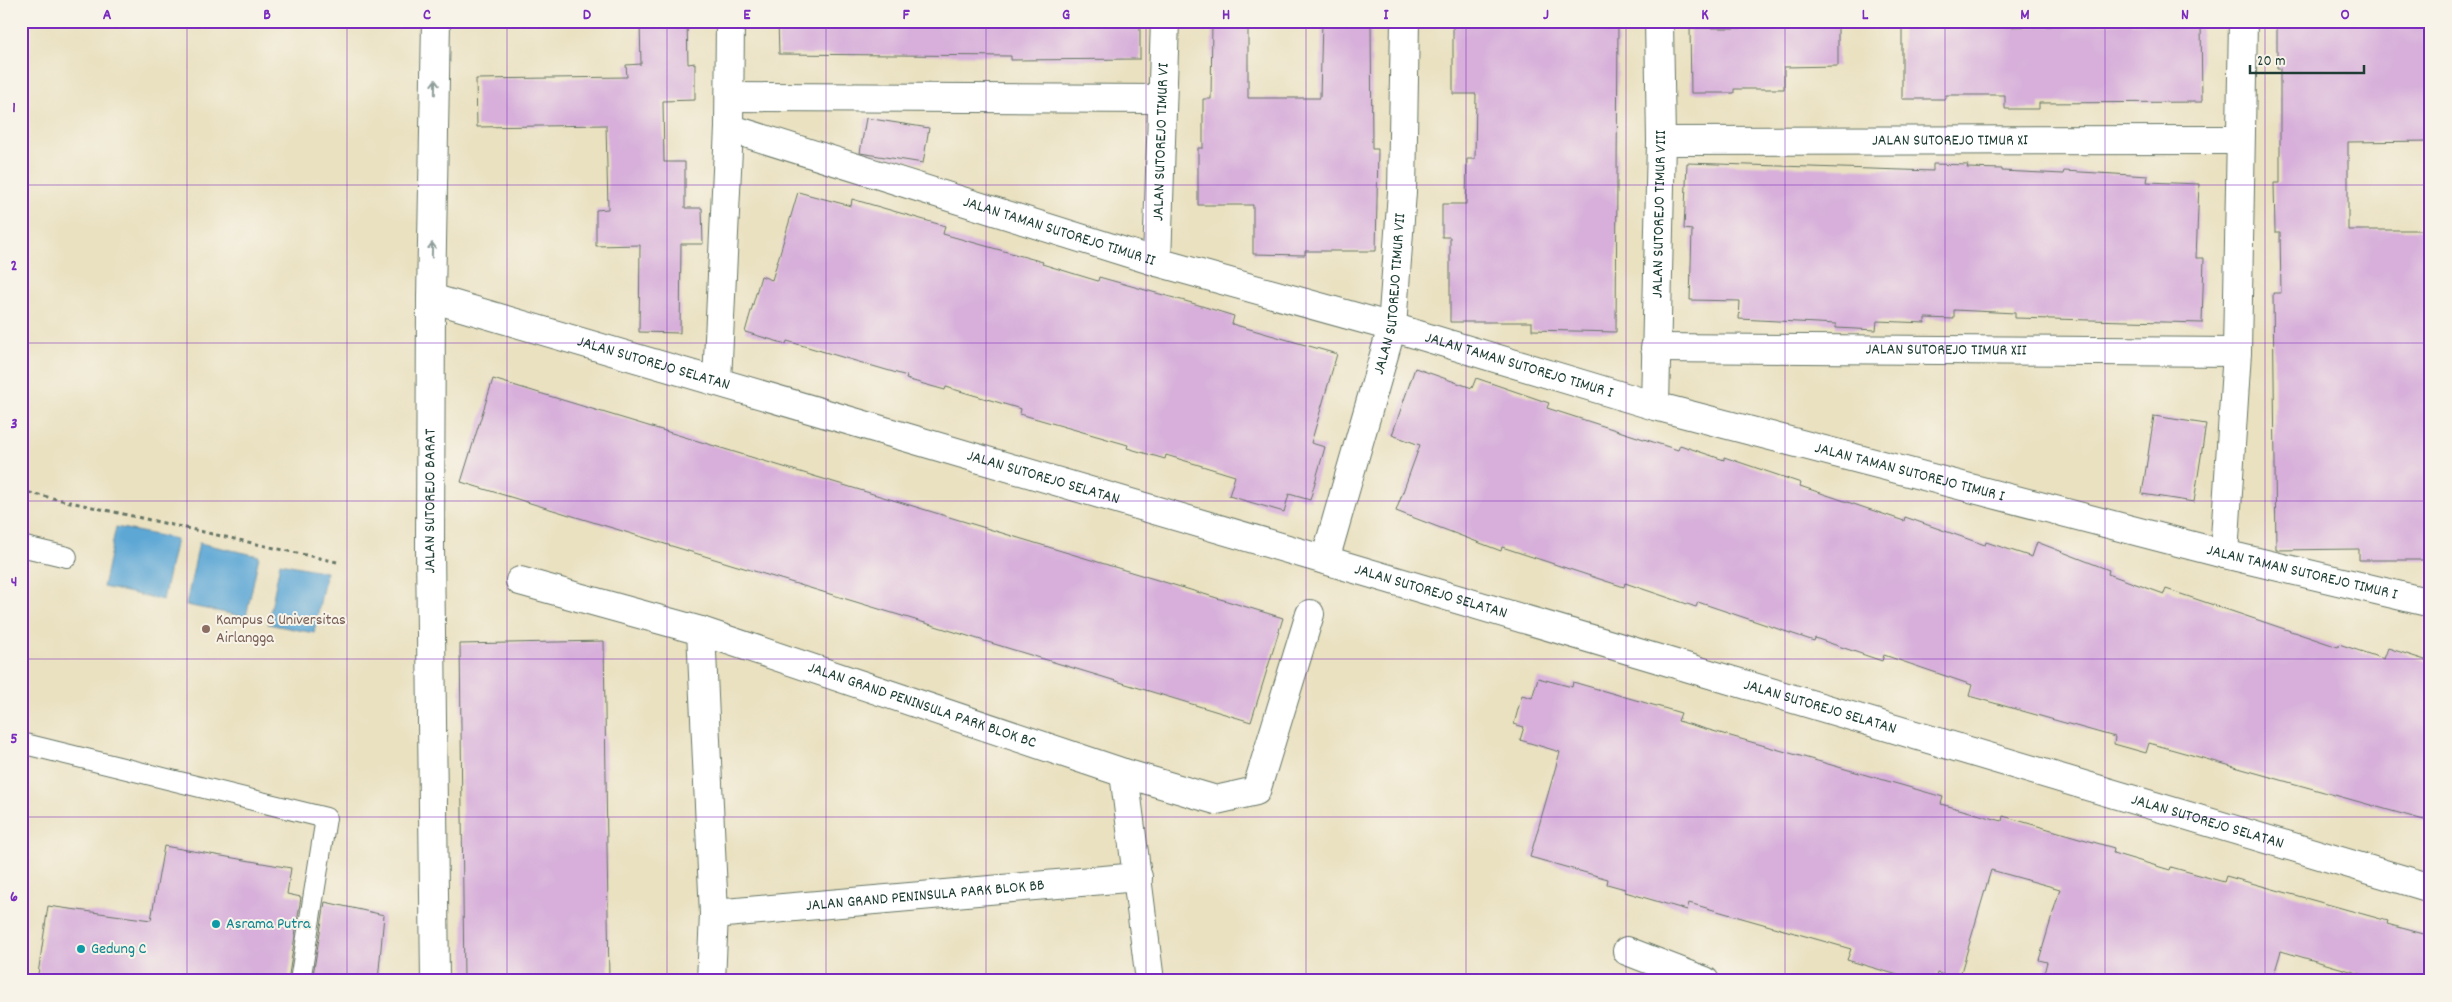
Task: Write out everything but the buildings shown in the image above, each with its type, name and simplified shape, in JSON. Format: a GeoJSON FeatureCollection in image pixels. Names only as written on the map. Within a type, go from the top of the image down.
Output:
{"type":"FeatureCollection","features":[{"type":"Feature","properties":{"kind":"street","name":"JALAN SUTOREJO BARAT"},"geometry":{"type":"LineString","coordinates":[[436,21],[431,298],[430,546],[436,981]]}},
{"type":"Feature","properties":{"kind":"street"},"geometry":{"type":"LineString","coordinates":[[716,381],[729,128],[730,21]]}},
{"type":"Feature","properties":{"kind":"street","name":"JALAN SUTOREJO TIMUR VI"},"geometry":{"type":"LineString","coordinates":[[1157,262],[1164,21]]}},
{"type":"Feature","properties":{"kind":"street","name":"JALAN SUTOREJO TIMUR VII"},"geometry":{"type":"LineString","coordinates":[[1325,560],[1392,327],[1402,192],[1405,21]]}},
{"type":"Feature","properties":{"kind":"street","name":"JALAN SUTOREJO TIMUR VIII"},"geometry":{"type":"LineString","coordinates":[[1655,406],[1661,141],[1659,21]]}},
{"type":"Feature","properties":{"kind":"street"},"geometry":{"type":"LineString","coordinates":[[2224,554],[2237,352],[2239,140],[2243,21]]}},
{"type":"Feature","properties":{"kind":"street"},"geometry":{"type":"LineString","coordinates":[[730,97],[1162,99]]}},
{"type":"Feature","properties":{"kind":"street","name":"JALAN TAMAN SUTOREJO TIMUR II"},"geometry":{"type":"LineString","coordinates":[[729,128],[1157,262],[1392,327]]}},
{"type":"Feature","properties":{"kind":"street","name":"JALAN SUTOREJO TIMUR XI"},"geometry":{"type":"LineString","coordinates":[[1661,141],[2239,140]]}},
{"type":"Feature","properties":{"kind":"street","name":"JALAN SUTOREJO SELATAN"},"geometry":{"type":"LineString","coordinates":[[431,298],[1325,560],[2431,888]]}},
{"type":"Feature","properties":{"kind":"street","name":"JALAN TAMAN SUTOREJO TIMUR I"},"geometry":{"type":"LineString","coordinates":[[1392,327],[1655,406],[2224,554],[2431,603]]}},
{"type":"Feature","properties":{"kind":"street","name":"JALAN SUTOREJO TIMUR XII"},"geometry":{"type":"LineString","coordinates":[[1656,348],[2237,352]]}},
{"type":"Feature","properties":{"kind":"street","name":"JALAN GRAND PENINSULA PARK BLOK BC"},"geometry":{"type":"LineString","coordinates":[[520,581],[701,631],[1124,773],[1216,800],[1256,791],[1310,614]]}},
{"type":"Feature","properties":{"kind":"street"},"geometry":{"type":"LineString","coordinates":[[701,631],[714,914],[711,981]]}},
{"type":"Feature","properties":{"kind":"street"},"geometry":{"type":"LineString","coordinates":[[1124,773],[1150,981]]}},
{"type":"Feature","properties":{"kind":"street","name":"JALAN GRAND PENINSULA PARK BLOK BB"},"geometry":{"type":"LineString","coordinates":[[714,914],[1138,877]]}},
{"type":"Feature","properties":{"kind":"street"},"geometry":{"type":"LineString","coordinates":[[1627,951],[1705,981]]}},
{"type":"Feature","properties":{"kind":"lane"},"geometry":{"type":"LineString","coordinates":[[21,546],[67,557]]}},
{"type":"Feature","properties":{"kind":"lane"},"geometry":{"type":"LineString","coordinates":[[21,743],[72,753],[326,818],[300,981]]}},
{"type":"Feature","properties":{"kind":"path"},"geometry":{"type":"LineString","coordinates":[[21,491],[337,562]]}},
{"type":"Feature","properties":{"kind":"water"},"geometry":{"type":"Polygon","coordinates":[[[116,527],[176,539],[163,600],[103,587],[116,527]]]}},
{"type":"Feature","properties":{"kind":"water"},"geometry":{"type":"Polygon","coordinates":[[[199,543],[259,556],[246,617],[186,605],[199,543]]]}},
{"type":"Feature","properties":{"kind":"water"},"geometry":{"type":"Polygon","coordinates":[[[280,563],[326,572],[314,633],[268,624],[280,563]]]}},
{"type":"Feature","properties":{"kind":"place","name":"Kampus C Universitas Airlangga"},"geometry":{"type":"Point","coordinates":[206,629]}},
{"type":"Feature","properties":{"kind":"place","name":"Asrama Putra"},"geometry":{"type":"Point","coordinates":[216,924]}},
{"type":"Feature","properties":{"kind":"place","name":"Gedung C"},"geometry":{"type":"Point","coordinates":[81,949]}}]}
